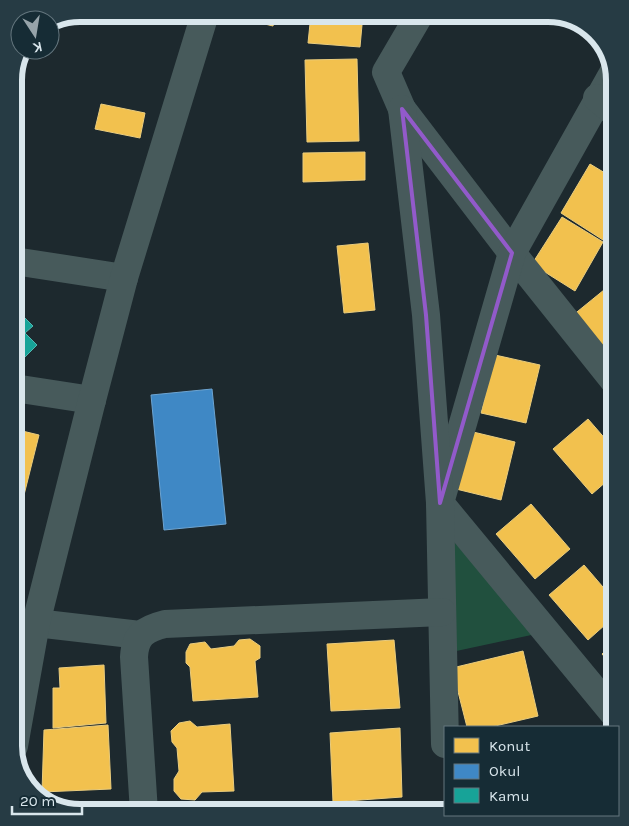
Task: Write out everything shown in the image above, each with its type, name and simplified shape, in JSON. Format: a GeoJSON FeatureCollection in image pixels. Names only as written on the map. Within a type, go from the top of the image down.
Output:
{"type":"FeatureCollection","features":[{"type":"Feature","properties":{"kind":"street"},"geometry":{"type":"LineString","coordinates":[[22,702],[36,623],[124,278],[202,23]]}},
{"type":"Feature","properties":{"kind":"street"},"geometry":{"type":"LineString","coordinates":[[415,23],[386,72],[402,109],[512,253],[606,371]]}},
{"type":"Feature","properties":{"kind":"street"},"geometry":{"type":"LineString","coordinates":[[440,503],[512,253],[606,106]]}},
{"type":"Feature","properties":{"kind":"street"},"geometry":{"type":"LineString","coordinates":[[402,109],[426,314],[440,503],[445,726]]}},
{"type":"Feature","properties":{"kind":"street"},"geometry":{"type":"LineString","coordinates":[[23,262],[124,278]]}},
{"type":"Feature","properties":{"kind":"street"},"geometry":{"type":"LineString","coordinates":[[23,389],[92,400]]}},
{"type":"Feature","properties":{"kind":"street"},"geometry":{"type":"LineString","coordinates":[[440,503],[606,704]]}},
{"type":"Feature","properties":{"kind":"street"},"geometry":{"type":"LineString","coordinates":[[143,804],[134,646],[140,635],[151,627],[165,624],[442,612]]}},
{"type":"Feature","properties":{"kind":"street"},"geometry":{"type":"LineString","coordinates":[[36,623],[140,635]]}},
{"type":"Feature","properties":{"kind":"highlighted area"},"geometry":{"type":"Polygon","coordinates":[[[402,109],[512,253],[440,503],[426,315],[402,109]]]}},
{"type":"Feature","properties":{"kind":"green space"},"geometry":{"type":"Polygon","coordinates":[[[446,533],[536,634],[447,653],[446,533]]]}},
{"type":"Feature","properties":{"kind":"building: Konut"},"geometry":{"type":"Polygon","coordinates":[[[261,23],[274,23],[273,26],[261,23]]]}},
{"type":"Feature","properties":{"kind":"building: Konut"},"geometry":{"type":"Polygon","coordinates":[[[310,23],[362,23],[360,47],[308,43],[310,23]]]}},
{"type":"Feature","properties":{"kind":"building: Konut"},"geometry":{"type":"Polygon","coordinates":[[[357,59],[359,141],[307,142],[305,60],[357,59]]]}},
{"type":"Feature","properties":{"kind":"building: Konut"},"geometry":{"type":"Polygon","coordinates":[[[101,104],[145,113],[140,138],[95,129],[101,104]]]}},
{"type":"Feature","properties":{"kind":"building: Konut"},"geometry":{"type":"Polygon","coordinates":[[[365,152],[365,180],[303,182],[303,153],[365,152]]]}},
{"type":"Feature","properties":{"kind":"building: Konut"},"geometry":{"type":"Polygon","coordinates":[[[590,164],[606,174],[606,235],[603,240],[561,213],[590,164]]]}},
{"type":"Feature","properties":{"kind":"building: Konut"},"geometry":{"type":"Polygon","coordinates":[[[562,217],[603,242],[575,291],[532,264],[562,217]]]}},
{"type":"Feature","properties":{"kind":"building: Konut"},"geometry":{"type":"Polygon","coordinates":[[[368,243],[375,310],[344,313],[337,246],[368,243]]]}},
{"type":"Feature","properties":{"kind":"building: Konut"},"geometry":{"type":"Polygon","coordinates":[[[606,288],[606,357],[572,316],[606,288]]]}},
{"type":"Feature","properties":{"kind":"building: Konut"},"geometry":{"type":"Polygon","coordinates":[[[495,355],[540,365],[526,423],[481,413],[495,355]]]}},
{"type":"Feature","properties":{"kind":"building: Konut"},"geometry":{"type":"Polygon","coordinates":[[[588,419],[606,440],[606,482],[592,494],[553,449],[588,419]]]}},
{"type":"Feature","properties":{"kind":"building: Konut"},"geometry":{"type":"Polygon","coordinates":[[[22,431],[39,435],[22,502],[22,431]]]}},
{"type":"Feature","properties":{"kind":"building: Konut"},"geometry":{"type":"Polygon","coordinates":[[[469,431],[515,442],[501,500],[456,489],[469,431]]]}},
{"type":"Feature","properties":{"kind":"building: Konut"},"geometry":{"type":"Polygon","coordinates":[[[531,504],[570,549],[535,579],[496,534],[531,504]]]}},
{"type":"Feature","properties":{"kind":"building: Konut"},"geometry":{"type":"Polygon","coordinates":[[[584,565],[606,591],[606,624],[588,640],[549,595],[584,565]]]}},
{"type":"Feature","properties":{"kind":"building: Konut"},"geometry":{"type":"Polygon","coordinates":[[[250,639],[260,646],[260,658],[255,661],[258,697],[193,701],[190,667],[186,663],[186,652],[190,644],[205,642],[211,649],[234,646],[239,640],[250,639]]]}},
{"type":"Feature","properties":{"kind":"building: Konut"},"geometry":{"type":"Polygon","coordinates":[[[394,640],[400,708],[331,711],[327,644],[394,640]]]}},
{"type":"Feature","properties":{"kind":"building: Konut"},"geometry":{"type":"Polygon","coordinates":[[[606,650],[606,659],[602,654],[606,650]]]}},
{"type":"Feature","properties":{"kind":"building: Konut"},"geometry":{"type":"Polygon","coordinates":[[[523,651],[538,716],[495,726],[467,726],[452,668],[523,651]]]}},
{"type":"Feature","properties":{"kind":"building: Konut"},"geometry":{"type":"Polygon","coordinates":[[[104,665],[106,723],[53,728],[53,688],[60,688],[59,668],[104,665]]]}},
{"type":"Feature","properties":{"kind":"building: Konut"},"geometry":{"type":"Polygon","coordinates":[[[190,721],[197,727],[230,724],[234,791],[202,792],[195,800],[181,799],[174,791],[174,779],[179,771],[177,748],[172,742],[171,731],[179,723],[190,721]]]}},
{"type":"Feature","properties":{"kind":"building: Konut"},"geometry":{"type":"Polygon","coordinates":[[[108,725],[111,789],[45,792],[42,789],[44,730],[108,725]]]}},
{"type":"Feature","properties":{"kind":"building: Konut"},"geometry":{"type":"Polygon","coordinates":[[[400,728],[402,797],[333,802],[330,733],[400,728]]]}},
{"type":"Feature","properties":{"kind":"building: Okul"},"geometry":{"type":"Polygon","coordinates":[[[212,389],[226,524],[164,530],[151,395],[212,389]]]}},
{"type":"Feature","properties":{"kind":"building: Kamu"},"geometry":{"type":"Polygon","coordinates":[[[23,316],[33,326],[25,333],[37,345],[23,359],[23,316]]]}}]}
